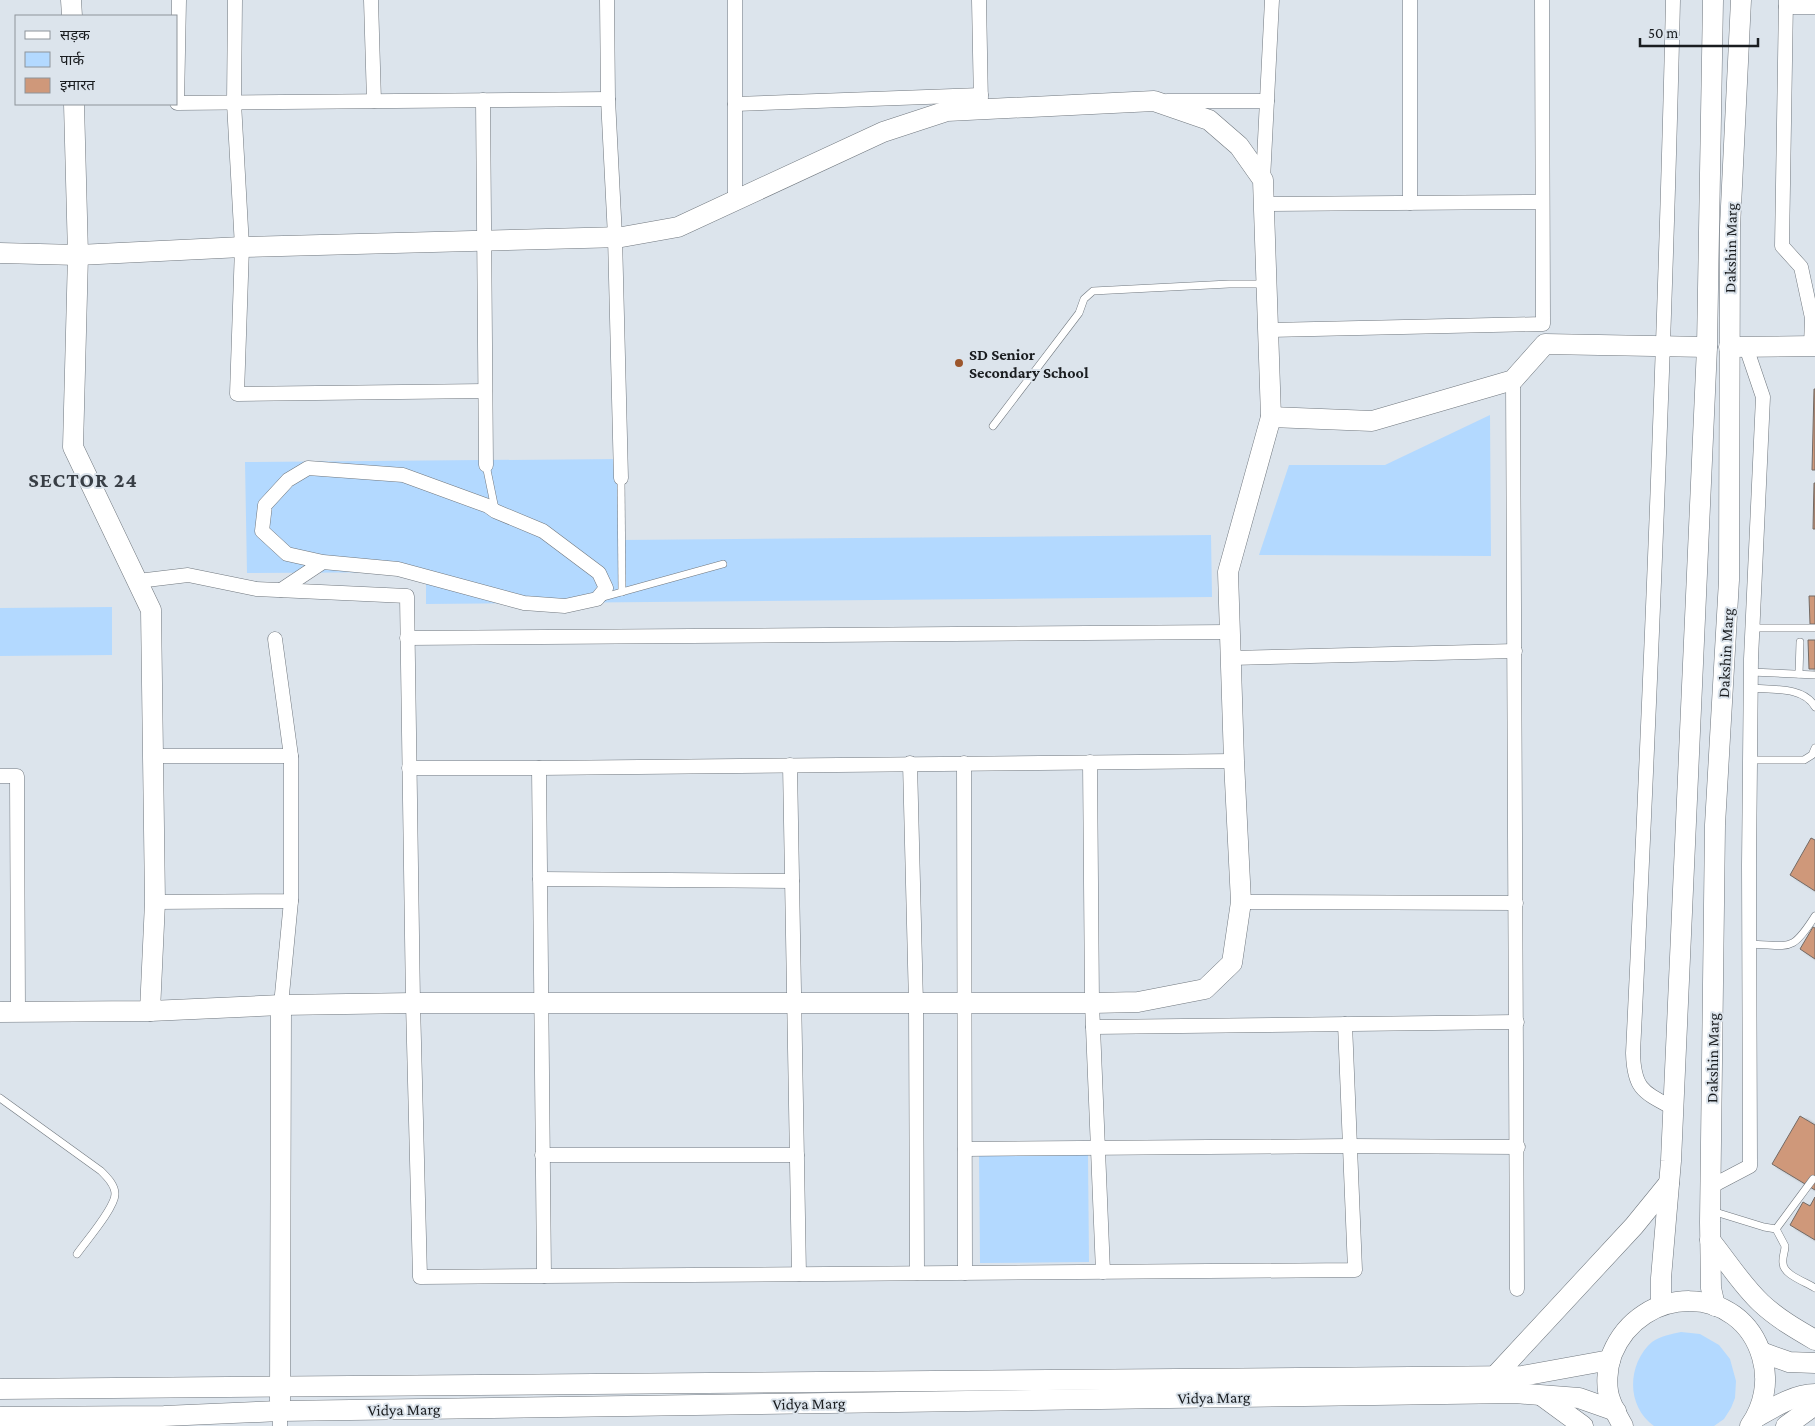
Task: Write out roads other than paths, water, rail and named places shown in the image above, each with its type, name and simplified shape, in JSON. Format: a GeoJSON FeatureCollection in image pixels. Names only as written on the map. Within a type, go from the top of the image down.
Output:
{"type":"FeatureCollection","features":[{"type":"Feature","properties":{"kind":"main road"},"geometry":{"type":"LineString","coordinates":[[71,0],[72,15]]}},
{"type":"Feature","properties":{"kind":"main road","name":"Dakshin Marg"},"geometry":{"type":"LineString","coordinates":[[1661,1305],[1661,1278],[1673,1108],[1707,347],[1713,0]]}},
{"type":"Feature","properties":{"kind":"main road","name":"Dakshin Marg"},"geometry":{"type":"LineString","coordinates":[[1715,1306],[1711,1288],[1710,1187],[1715,825],[1729,580],[1738,347],[1730,227],[1742,0]]}},
{"type":"Feature","properties":{"kind":"main road"},"geometry":{"type":"LineString","coordinates":[[0,253],[78,255],[242,248],[615,237],[678,227],[883,132],[981,102],[1154,101],[1209,120],[1239,146],[1262,180],[1270,417],[1228,572],[1241,902],[1232,963],[1205,989],[1138,1002],[1092,1004],[413,1003],[281,1005],[150,1011],[9,1012]]}},
{"type":"Feature","properties":{"kind":"main road"},"geometry":{"type":"LineString","coordinates":[[74,105],[78,255],[73,447],[151,610],[155,902],[150,1011]]}},
{"type":"Feature","properties":{"kind":"main road"},"geometry":{"type":"LineString","coordinates":[[1270,417],[1372,422],[1513,380],[1545,344],[1707,347]]}},
{"type":"Feature","properties":{"kind":"main road"},"geometry":{"type":"LineString","coordinates":[[1738,347],[1813,346]]}},
{"type":"Feature","properties":{"kind":"main road"},"geometry":{"type":"LineString","coordinates":[[280,1418],[281,1005]]}},
{"type":"Feature","properties":{"kind":"main road"},"geometry":{"type":"LineString","coordinates":[[1494,1377],[1634,1226],[1669,1183]]}},
{"type":"Feature","properties":{"kind":"main road"},"geometry":{"type":"LineString","coordinates":[[1710,1240],[1743,1284],[1761,1303],[1780,1319],[1815,1340]]}},
{"type":"Feature","properties":{"kind":"main road"},"geometry":{"type":"LineString","coordinates":[[1620,1419],[1610,1402],[1608,1388],[1610,1360],[1617,1342],[1628,1326],[1644,1313],[1661,1305],[1688,1301],[1715,1306],[1727,1312],[1747,1329],[1755,1340],[1761,1352],[1764,1365],[1765,1392],[1753,1421]]}},
{"type":"Feature","properties":{"kind":"main road"},"geometry":{"type":"LineString","coordinates":[[1761,1352],[1788,1362],[1815,1363]]}},
{"type":"Feature","properties":{"kind":"main road","name":"Vidya Marg"},"geometry":{"type":"LineString","coordinates":[[0,1389],[1494,1377],[1522,1376],[1610,1360]]}},
{"type":"Feature","properties":{"kind":"main road","name":"Vidya Marg"},"geometry":{"type":"LineString","coordinates":[[0,1418],[164,1416],[280,1418],[1515,1392],[1579,1398],[1620,1419]]}},
{"type":"Feature","properties":{"kind":"main road"},"geometry":{"type":"LineString","coordinates":[[1753,1421],[1778,1404],[1809,1394],[1815,1394]]}},
{"type":"Feature","properties":{"kind":"main road"},"geometry":{"type":"LineString","coordinates":[[1541,1395],[1583,1426]]}},
{"type":"Feature","properties":{"kind":"main road"},"geometry":{"type":"LineString","coordinates":[[1786,1426],[1815,1405]]}},
{"type":"Feature","properties":{"kind":"street"},"geometry":{"type":"LineString","coordinates":[[178,52],[179,0]]}},
{"type":"Feature","properties":{"kind":"street"},"geometry":{"type":"LineString","coordinates":[[235,0],[234,102],[242,248],[237,394],[485,391]]}},
{"type":"Feature","properties":{"kind":"street"},"geometry":{"type":"LineString","coordinates":[[371,0],[374,101]]}},
{"type":"Feature","properties":{"kind":"street"},"geometry":{"type":"LineString","coordinates":[[607,0],[608,99],[615,237],[621,478]]}},
{"type":"Feature","properties":{"kind":"street"},"geometry":{"type":"LineString","coordinates":[[735,0],[735,201]]}},
{"type":"Feature","properties":{"kind":"street"},"geometry":{"type":"LineString","coordinates":[[735,104],[981,102],[978,0]]}},
{"type":"Feature","properties":{"kind":"street"},"geometry":{"type":"LineString","coordinates":[[1262,180],[1272,0]]}},
{"type":"Feature","properties":{"kind":"street"},"geometry":{"type":"LineString","coordinates":[[1410,0],[1410,203]]}},
{"type":"Feature","properties":{"kind":"street"},"geometry":{"type":"LineString","coordinates":[[1542,0],[1543,324],[1545,344]]}},
{"type":"Feature","properties":{"kind":"street"},"geometry":{"type":"LineString","coordinates":[[1673,0],[1670,136],[1633,1053],[1633,1070],[1637,1082],[1653,1097],[1673,1108]]}},
{"type":"Feature","properties":{"kind":"street"},"geometry":{"type":"LineString","coordinates":[[1813,346],[1812,318],[1801,266],[1782,246],[1786,4],[1815,8]]}},
{"type":"Feature","properties":{"kind":"street"},"geometry":{"type":"LineString","coordinates":[[178,103],[608,99]]}},
{"type":"Feature","properties":{"kind":"street"},"geometry":{"type":"LineString","coordinates":[[483,100],[486,465]]}},
{"type":"Feature","properties":{"kind":"street"},"geometry":{"type":"LineString","coordinates":[[1154,101],[1267,101]]}},
{"type":"Feature","properties":{"kind":"street"},"geometry":{"type":"LineString","coordinates":[[1264,204],[1542,202]]}},
{"type":"Feature","properties":{"kind":"street"},"geometry":{"type":"LineString","coordinates":[[1268,330],[1543,324]]}},
{"type":"Feature","properties":{"kind":"street"},"geometry":{"type":"LineString","coordinates":[[1710,1187],[1750,1166],[1750,672],[1763,397],[1738,347]]}},
{"type":"Feature","properties":{"kind":"street"},"geometry":{"type":"LineString","coordinates":[[1513,380],[1518,1147],[1517,1289]]}},
{"type":"Feature","properties":{"kind":"street"},"geometry":{"type":"LineString","coordinates":[[308,468],[402,476],[488,506],[495,512],[542,531],[599,573],[606,588],[597,599],[565,606],[524,603],[398,569],[323,562],[287,554],[262,531],[265,505],[288,480],[308,468]]}},
{"type":"Feature","properties":{"kind":"street"},"geometry":{"type":"LineString","coordinates":[[280,590],[323,562]]}},
{"type":"Feature","properties":{"kind":"street"},"geometry":{"type":"LineString","coordinates":[[138,582],[188,574],[256,589],[407,596],[413,1003],[420,1276],[1355,1270],[1345,1024]]}},
{"type":"Feature","properties":{"kind":"street"},"geometry":{"type":"LineString","coordinates":[[408,638],[1230,632]]}},
{"type":"Feature","properties":{"kind":"street"},"geometry":{"type":"LineString","coordinates":[[275,639],[291,756],[291,901],[281,1005]]}},
{"type":"Feature","properties":{"kind":"street"},"geometry":{"type":"LineString","coordinates":[[1231,658],[1515,650]]}},
{"type":"Feature","properties":{"kind":"street"},"geometry":{"type":"LineString","coordinates":[[153,756],[291,756]]}},
{"type":"Feature","properties":{"kind":"street"},"geometry":{"type":"LineString","coordinates":[[409,768],[1234,761]]}},
{"type":"Feature","properties":{"kind":"street"},"geometry":{"type":"LineString","coordinates":[[1090,762],[1092,1004],[1103,1272]]}},
{"type":"Feature","properties":{"kind":"street"},"geometry":{"type":"LineString","coordinates":[[910,763],[916,1004],[917,1273]]}},
{"type":"Feature","properties":{"kind":"street"},"geometry":{"type":"LineString","coordinates":[[964,763],[965,1273]]}},
{"type":"Feature","properties":{"kind":"street"},"geometry":{"type":"LineString","coordinates":[[790,765],[799,1274]]}},
{"type":"Feature","properties":{"kind":"street"},"geometry":{"type":"LineString","coordinates":[[539,768],[544,1276]]}},
{"type":"Feature","properties":{"kind":"street"},"geometry":{"type":"LineString","coordinates":[[0,776],[17,776],[9,1012]]}},
{"type":"Feature","properties":{"kind":"street"},"geometry":{"type":"LineString","coordinates":[[540,879],[792,881]]}},
{"type":"Feature","properties":{"kind":"street"},"geometry":{"type":"LineString","coordinates":[[155,902],[291,901]]}},
{"type":"Feature","properties":{"kind":"street"},"geometry":{"type":"LineString","coordinates":[[1241,902],[1516,903]]}},
{"type":"Feature","properties":{"kind":"street"},"geometry":{"type":"LineString","coordinates":[[1093,1027],[1517,1022]]}},
{"type":"Feature","properties":{"kind":"street"},"geometry":{"type":"LineString","coordinates":[[965,1149],[1351,1146],[1518,1147]]}},
{"type":"Feature","properties":{"kind":"street"},"geometry":{"type":"LineString","coordinates":[[542,1155],[797,1155]]}},
{"type":"Feature","properties":{"kind":"lane"},"geometry":{"type":"LineString","coordinates":[[993,426],[1080,313],[1084,299],[1093,291],[1266,284]]}},
{"type":"Feature","properties":{"kind":"lane"},"geometry":{"type":"LineString","coordinates":[[486,465],[495,512]]}},
{"type":"Feature","properties":{"kind":"lane"},"geometry":{"type":"LineString","coordinates":[[621,478],[622,592]]}},
{"type":"Feature","properties":{"kind":"lane"},"geometry":{"type":"LineString","coordinates":[[597,599],[723,564]]}},
{"type":"Feature","properties":{"kind":"lane"},"geometry":{"type":"LineString","coordinates":[[1752,628],[1815,628]]}},
{"type":"Feature","properties":{"kind":"lane"},"geometry":{"type":"LineString","coordinates":[[1800,642],[1800,674]]}},
{"type":"Feature","properties":{"kind":"lane"},"geometry":{"type":"LineString","coordinates":[[1750,672],[1815,675]]}},
{"type":"Feature","properties":{"kind":"lane"},"geometry":{"type":"LineString","coordinates":[[1750,688],[1802,693],[1811,699],[1815,707]]}},
{"type":"Feature","properties":{"kind":"lane"},"geometry":{"type":"LineString","coordinates":[[1750,760],[1804,760],[1812,755],[1815,748]]}},
{"type":"Feature","properties":{"kind":"lane"},"geometry":{"type":"LineString","coordinates":[[1749,944],[1786,946],[1794,944],[1802,936],[1815,916]]}},
{"type":"Feature","properties":{"kind":"lane"},"geometry":{"type":"LineString","coordinates":[[0,1098],[101,1171],[116,1193],[112,1205],[77,1254]]}},
{"type":"Feature","properties":{"kind":"lane"},"geometry":{"type":"LineString","coordinates":[[1776,1229],[1813,1179]]}},
{"type":"Feature","properties":{"kind":"lane"},"geometry":{"type":"LineString","coordinates":[[1710,1210],[1776,1229]]}},
{"type":"Feature","properties":{"kind":"lane"},"geometry":{"type":"LineString","coordinates":[[1776,1229],[1785,1246],[1782,1260],[1783,1266],[1788,1272],[1815,1288]]}},
{"type":"Feature","properties":{"kind":"place","name":"SD Senior Secondary School"},"geometry":{"type":"Point","coordinates":[959,363]}},
{"type":"Feature","properties":{"kind":"district","name":"SECTOR 24"},"geometry":{"type":"Point","coordinates":[83,480]}}]}
